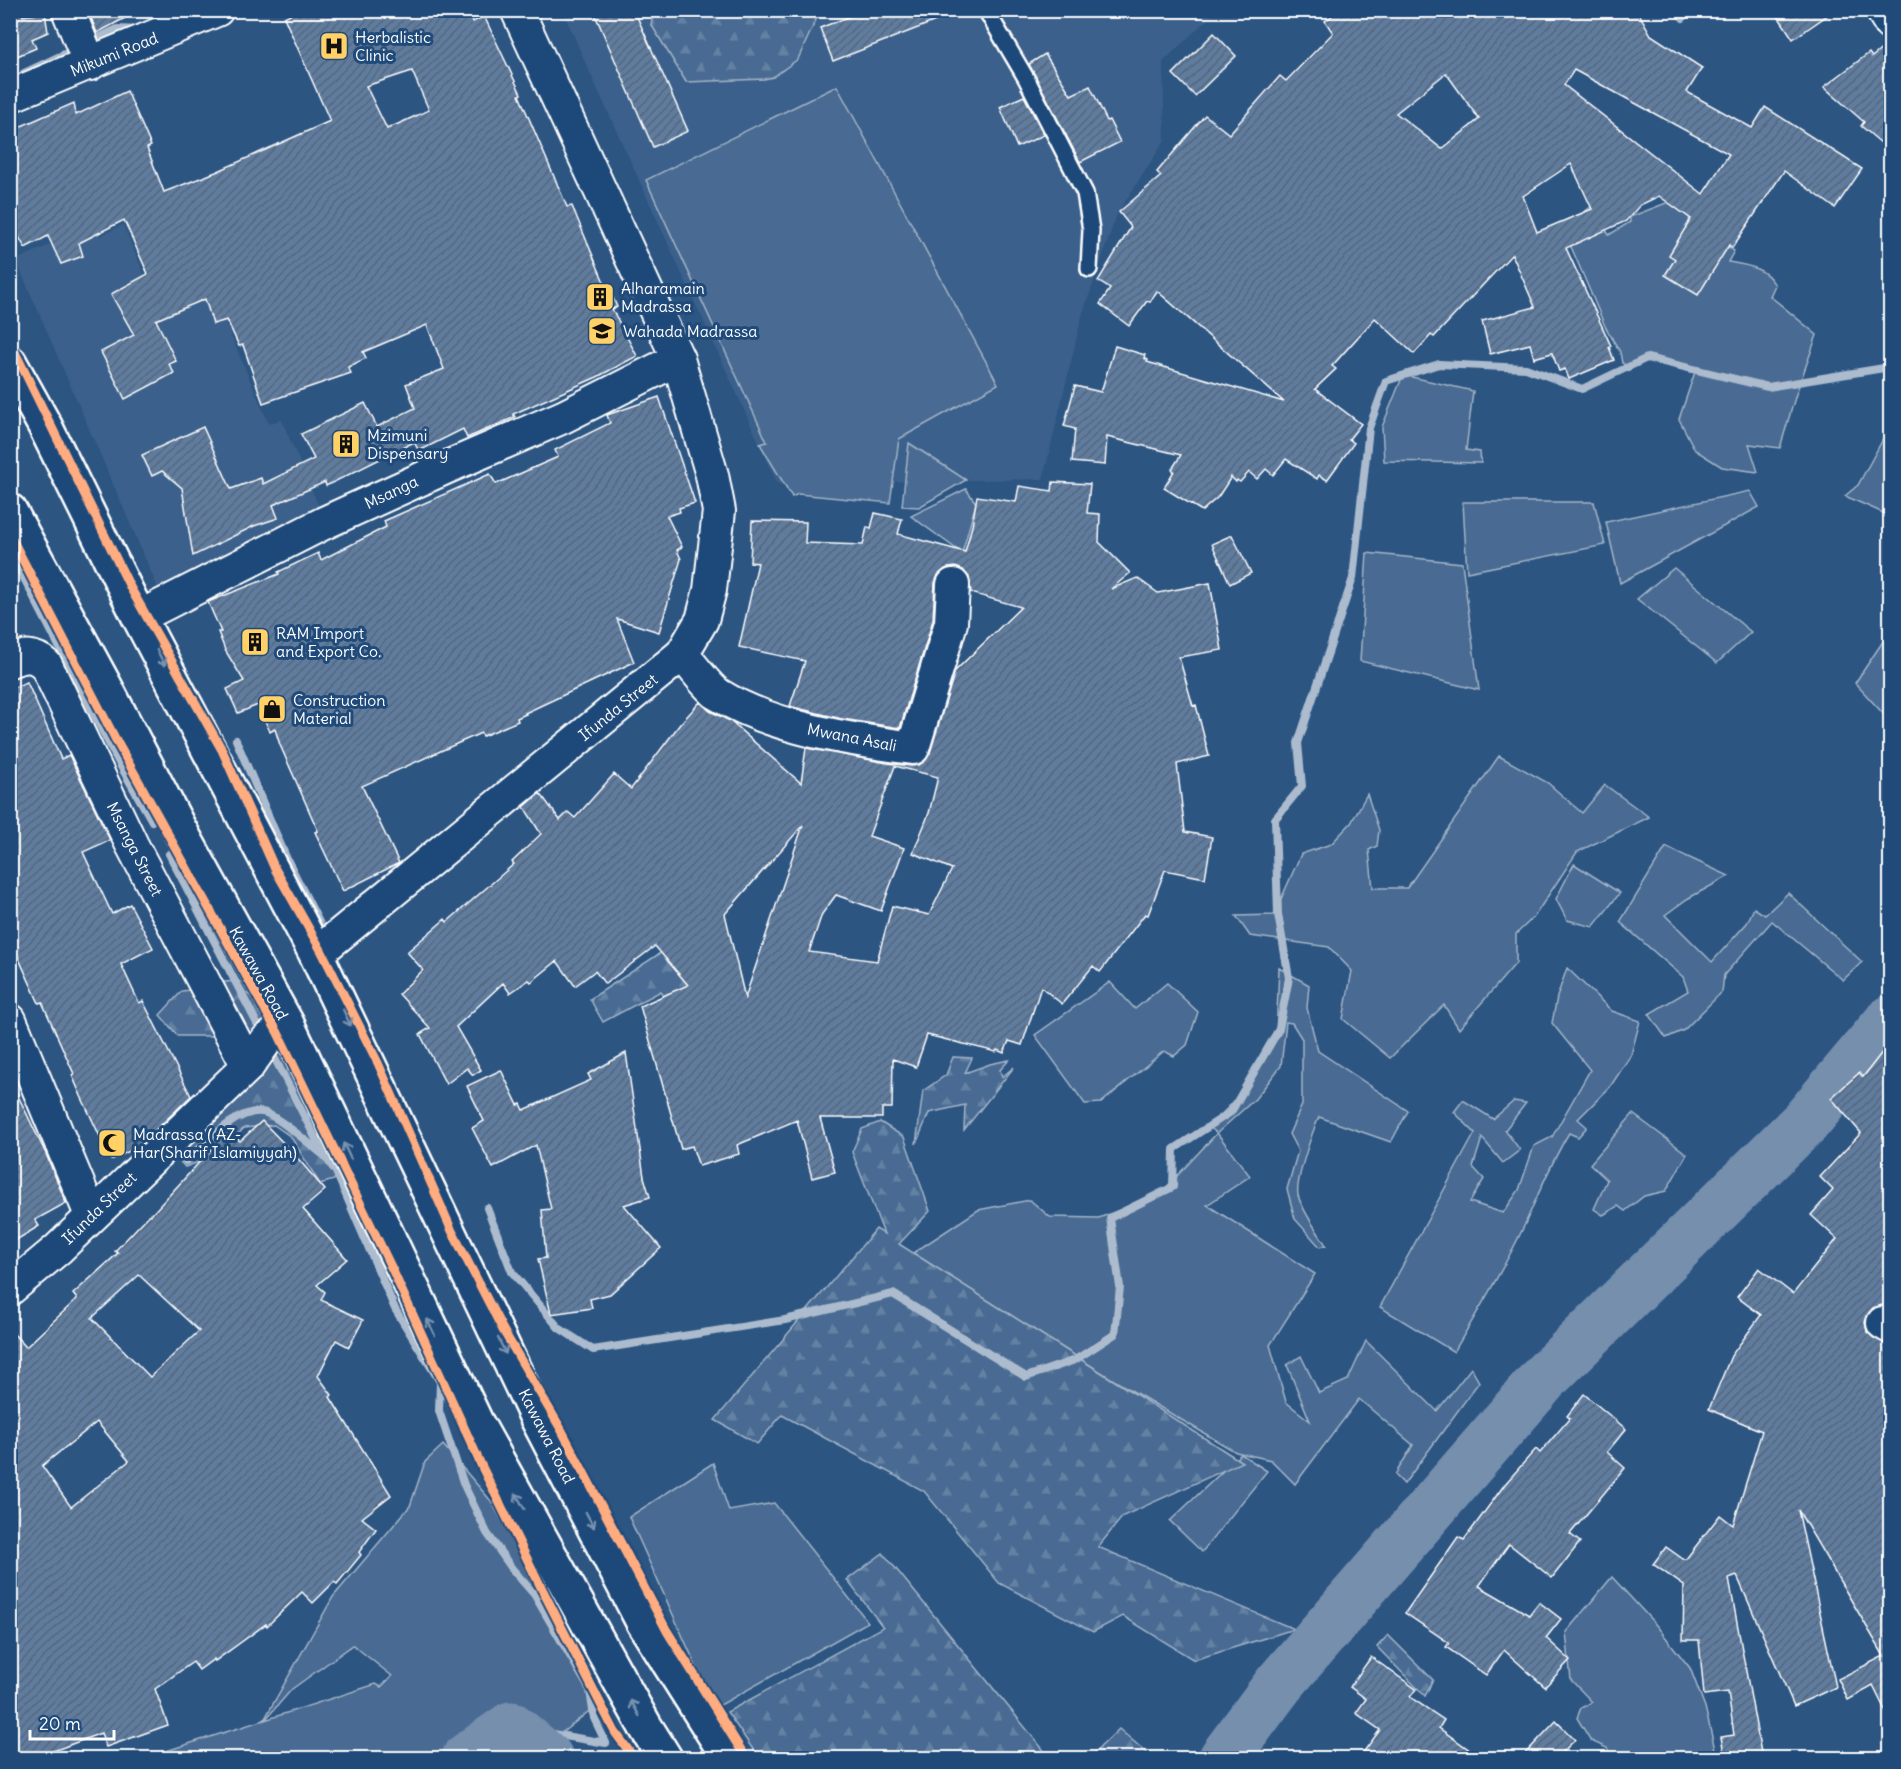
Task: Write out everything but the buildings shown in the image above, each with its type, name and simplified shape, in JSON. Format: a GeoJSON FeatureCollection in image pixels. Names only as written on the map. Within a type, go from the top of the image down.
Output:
{"type":"FeatureCollection","features":[{"type":"Feature","properties":{"kind":"main road","name":"Kawawa Road"},"geometry":{"type":"LineString","coordinates":[[10,363],[45,426],[139,617],[315,952],[537,1419],[643,1622],[729,1758]]}},
{"type":"Feature","properties":{"kind":"main road","name":"Kawawa Road"},"geometry":{"type":"LineString","coordinates":[[10,511],[180,830],[287,1024],[476,1422],[664,1758]]}},
{"type":"Feature","properties":{"kind":"street"},"geometry":{"type":"LineString","coordinates":[[68,10],[90,64]]}},
{"type":"Feature","properties":{"kind":"street","name":"Mikumi Road"},"geometry":{"type":"LineString","coordinates":[[10,96],[217,10]]}},
{"type":"Feature","properties":{"kind":"street","name":"Ifunda Street"},"geometry":{"type":"LineString","coordinates":[[315,952],[321,950],[682,654],[702,620],[708,600],[715,561],[719,511],[712,475],[678,359],[517,10]]}},
{"type":"Feature","properties":{"kind":"street"},"geometry":{"type":"LineString","coordinates":[[1882,10],[1890,23]]}},
{"type":"Feature","properties":{"kind":"street","name":"Msanga"},"geometry":{"type":"LineString","coordinates":[[139,617],[324,523],[563,417],[678,359]]}},
{"type":"Feature","properties":{"kind":"street","name":"Mwana Asali"},"geometry":{"type":"LineString","coordinates":[[682,654],[718,694],[767,717],[832,734],[913,748],[951,623],[953,585]]}},
{"type":"Feature","properties":{"kind":"street","name":"Msanga Street"},"geometry":{"type":"LineString","coordinates":[[10,661],[33,656],[46,665],[132,845],[248,1066]]}},
{"type":"Feature","properties":{"kind":"street"},"geometry":{"type":"LineString","coordinates":[[10,1020],[91,1215]]}},
{"type":"Feature","properties":{"kind":"street","name":"Ifunda Street"},"geometry":{"type":"LineString","coordinates":[[10,1289],[58,1249],[248,1066],[266,1041],[287,1024]]}},
{"type":"Feature","properties":{"kind":"lane"},"geometry":{"type":"LineString","coordinates":[[986,10],[1010,48],[1085,193],[1091,230],[1089,269]]}},
{"type":"Feature","properties":{"kind":"shaded area"},"geometry":{"type":"Polygon","coordinates":[[[563,11],[1216,11],[1163,62],[1165,140],[1117,214],[1082,316],[1043,479],[778,484],[563,11]]]}},
{"type":"Feature","properties":{"kind":"shaded area"},"geometry":{"type":"Polygon","coordinates":[[[95,225],[100,236],[123,225],[162,316],[213,294],[269,424],[281,419],[323,516],[158,588],[16,260],[95,225]]]}},
{"type":"Feature","properties":{"kind":"green space"},"geometry":{"type":"Polygon","coordinates":[[[654,10],[820,11],[798,59],[773,77],[686,82],[651,24],[654,10]]]}},
{"type":"Feature","properties":{"kind":"green space"},"geometry":{"type":"Polygon","coordinates":[[[837,86],[998,384],[899,439],[890,503],[798,494],[792,497],[760,444],[767,442],[646,180],[837,86]]]}},
{"type":"Feature","properties":{"kind":"green space"},"geometry":{"type":"Polygon","coordinates":[[[1674,200],[1697,203],[1689,220],[1734,251],[1728,262],[1742,264],[1766,274],[1775,285],[1770,296],[1817,335],[1780,448],[1749,444],[1758,472],[1722,467],[1695,450],[1679,419],[1696,369],[1649,357],[1627,366],[1622,363],[1620,352],[1605,326],[1563,228],[1592,206],[1609,235],[1630,222],[1630,217],[1674,200]]]}},
{"type":"Feature","properties":{"kind":"green space"},"geometry":{"type":"Polygon","coordinates":[[[1403,375],[1473,391],[1466,450],[1480,452],[1481,463],[1384,461],[1382,427],[1403,375]]]}},
{"type":"Feature","properties":{"kind":"green space"},"geometry":{"type":"Polygon","coordinates":[[[1883,439],[1890,444],[1890,516],[1845,496],[1858,485],[1883,439]]]}},
{"type":"Feature","properties":{"kind":"green space"},"geometry":{"type":"Polygon","coordinates":[[[909,443],[966,480],[919,507],[902,506],[909,443]]]}},
{"type":"Feature","properties":{"kind":"green space"},"geometry":{"type":"Polygon","coordinates":[[[966,489],[976,503],[962,553],[911,516],[966,489]]]}},
{"type":"Feature","properties":{"kind":"green space"},"geometry":{"type":"Polygon","coordinates":[[[1750,491],[1759,507],[1620,583],[1606,522],[1750,491]]]}},
{"type":"Feature","properties":{"kind":"green space"},"geometry":{"type":"Polygon","coordinates":[[[1463,502],[1594,502],[1605,545],[1467,572],[1463,502]]]}},
{"type":"Feature","properties":{"kind":"green space"},"geometry":{"type":"Polygon","coordinates":[[[1367,553],[1462,563],[1479,690],[1360,661],[1367,553]]]}},
{"type":"Feature","properties":{"kind":"green space"},"geometry":{"type":"Polygon","coordinates":[[[1674,568],[1751,632],[1717,663],[1637,599],[1674,568]]]}},
{"type":"Feature","properties":{"kind":"green space"},"geometry":{"type":"Polygon","coordinates":[[[1890,631],[1890,721],[1855,683],[1890,631]]]}},
{"type":"Feature","properties":{"kind":"green space"},"geometry":{"type":"Polygon","coordinates":[[[1499,756],[1548,783],[1582,813],[1605,785],[1649,817],[1577,852],[1534,917],[1516,934],[1516,963],[1459,1029],[1444,1005],[1390,1058],[1343,1019],[1352,971],[1329,947],[1250,936],[1236,916],[1274,915],[1301,854],[1331,844],[1351,823],[1367,794],[1379,830],[1377,846],[1369,850],[1373,888],[1407,888],[1499,756]]]}},
{"type":"Feature","properties":{"kind":"green space"},"geometry":{"type":"Polygon","coordinates":[[[1666,847],[1729,876],[1687,899],[1665,915],[1712,962],[1747,923],[1754,908],[1765,915],[1788,893],[1862,962],[1843,980],[1772,921],[1724,975],[1722,992],[1684,1030],[1666,1038],[1649,1014],[1688,991],[1683,977],[1620,922],[1666,847]]]}},
{"type":"Feature","properties":{"kind":"green space"},"geometry":{"type":"Polygon","coordinates":[[[1574,864],[1620,893],[1593,927],[1567,920],[1556,899],[1574,864]]]}},
{"type":"Feature","properties":{"kind":"green space"},"geometry":{"type":"Polygon","coordinates":[[[723,926],[680,1030],[661,991],[603,1022],[590,999],[665,950],[723,926]]]}},
{"type":"Feature","properties":{"kind":"green space"},"geometry":{"type":"Polygon","coordinates":[[[1279,968],[1309,985],[1307,1008],[1318,1051],[1408,1111],[1391,1142],[1319,1117],[1305,1156],[1299,1179],[1298,1195],[1326,1245],[1320,1247],[1295,1219],[1287,1189],[1298,1151],[1289,1134],[1302,1105],[1302,1039],[1292,1023],[1286,1022],[1281,1066],[1255,1099],[1217,1133],[1209,1127],[1243,1092],[1276,1035],[1279,968]]]}},
{"type":"Feature","properties":{"kind":"green space"},"geometry":{"type":"Polygon","coordinates":[[[1567,968],[1612,1011],[1640,1021],[1631,1055],[1610,1087],[1578,1119],[1587,1127],[1578,1137],[1569,1133],[1551,1166],[1509,1257],[1454,1352],[1380,1307],[1475,1133],[1454,1112],[1463,1100],[1493,1119],[1514,1101],[1526,1103],[1505,1130],[1520,1150],[1503,1163],[1482,1138],[1473,1167],[1484,1179],[1470,1202],[1503,1213],[1519,1190],[1534,1146],[1552,1137],[1590,1070],[1552,1023],[1557,997],[1567,968]]]}},
{"type":"Feature","properties":{"kind":"green space"},"geometry":{"type":"Polygon","coordinates":[[[239,981],[246,993],[261,1003],[306,1098],[311,1130],[341,1163],[334,1180],[320,1184],[291,1137],[274,1125],[244,1128],[218,1155],[185,1167],[165,1145],[171,1120],[195,1093],[215,1082],[235,1078],[224,1036],[178,1036],[160,1015],[182,991],[214,987],[221,1003],[224,982],[239,981]]]}},
{"type":"Feature","properties":{"kind":"green space"},"geometry":{"type":"Polygon","coordinates":[[[1110,982],[1135,1009],[1167,983],[1198,1012],[1187,1045],[1174,1056],[1164,1051],[1101,1103],[1085,1104],[1035,1035],[1110,982]]]}},
{"type":"Feature","properties":{"kind":"green space"},"geometry":{"type":"Polygon","coordinates":[[[953,1057],[972,1058],[965,1073],[1009,1060],[1000,1070],[1002,1077],[1014,1067],[964,1130],[965,1105],[929,1113],[916,1144],[923,1091],[946,1075],[953,1057]]]}},
{"type":"Feature","properties":{"kind":"green space"},"geometry":{"type":"Polygon","coordinates":[[[1633,1114],[1687,1154],[1666,1191],[1644,1196],[1625,1211],[1618,1206],[1603,1215],[1594,1209],[1607,1180],[1590,1164],[1633,1114]]]}},
{"type":"Feature","properties":{"kind":"green space"},"geometry":{"type":"Polygon","coordinates":[[[880,1122],[904,1137],[930,1211],[899,1244],[1242,1462],[1123,1516],[1098,1547],[1294,1629],[1194,1660],[1123,1616],[1093,1632],[999,1583],[924,1491],[782,1415],[757,1444],[715,1420],[876,1229],[884,1234],[852,1152],[862,1129],[880,1122]]]}},
{"type":"Feature","properties":{"kind":"green space"},"geometry":{"type":"Polygon","coordinates":[[[1217,1133],[1250,1176],[1207,1205],[1315,1274],[1270,1345],[1286,1402],[1310,1421],[1287,1365],[1301,1356],[1319,1393],[1348,1380],[1366,1341],[1437,1411],[1471,1368],[1479,1382],[1404,1484],[1395,1475],[1413,1445],[1359,1399],[1295,1484],[1271,1460],[1236,1452],[1112,1379],[913,1253],[978,1210],[1030,1200],[1050,1217],[1099,1218],[1160,1194],[1217,1133]]]}},
{"type":"Feature","properties":{"kind":"green space"},"geometry":{"type":"Polygon","coordinates":[[[443,1445],[491,1501],[571,1646],[593,1708],[530,1758],[144,1758],[264,1720],[333,1597],[410,1506],[425,1462],[443,1445]],[[353,1645],[292,1689],[265,1720],[376,1684],[381,1687],[392,1676],[353,1645]]]}},
{"type":"Feature","properties":{"kind":"green space"},"geometry":{"type":"Polygon","coordinates":[[[1241,1454],[1267,1471],[1202,1552],[1170,1521],[1241,1454]]]}},
{"type":"Feature","properties":{"kind":"green space"},"geometry":{"type":"Polygon","coordinates":[[[713,1463],[729,1511],[774,1503],[868,1622],[715,1708],[629,1517],[713,1463]]]}},
{"type":"Feature","properties":{"kind":"green space"},"geometry":{"type":"Polygon","coordinates":[[[883,1553],[1050,1758],[759,1758],[727,1712],[883,1627],[847,1580],[883,1553]]]}},
{"type":"Feature","properties":{"kind":"green space"},"geometry":{"type":"Polygon","coordinates":[[[1612,1577],[1656,1625],[1690,1668],[1705,1707],[1717,1758],[1613,1758],[1607,1748],[1591,1741],[1577,1718],[1581,1708],[1592,1702],[1571,1680],[1566,1632],[1612,1577]]]}},
{"type":"Feature","properties":{"kind":"green space"},"geometry":{"type":"Polygon","coordinates":[[[1388,1635],[1433,1680],[1425,1696],[1377,1647],[1388,1635]]]}},
{"type":"Feature","properties":{"kind":"green space"},"geometry":{"type":"Polygon","coordinates":[[[1119,1729],[1153,1758],[1089,1758],[1119,1729]]]}},
{"type":"Feature","properties":{"kind":"waterway"},"geometry":{"type":"LineString","coordinates":[[1678,10],[1683,18]]}},
{"type":"Feature","properties":{"kind":"waterway"},"geometry":{"type":"LineString","coordinates":[[24,73],[117,29],[139,30]]}},
{"type":"Feature","properties":{"kind":"waterway"},"geometry":{"type":"LineString","coordinates":[[487,1208],[512,1272],[559,1328],[593,1350],[785,1320],[893,1294],[1026,1377],[1075,1360],[1115,1334],[1120,1287],[1110,1218],[1173,1187],[1174,1149],[1231,1112],[1279,1029],[1289,978],[1278,914],[1275,819],[1302,786],[1298,743],[1353,578],[1369,428],[1386,381],[1439,364],[1526,368],[1582,389],[1647,358],[1768,387],[1890,367]]}},
{"type":"Feature","properties":{"kind":"waterway"},"geometry":{"type":"LineString","coordinates":[[10,551],[119,763],[152,821]]}},
{"type":"Feature","properties":{"kind":"waterway"},"geometry":{"type":"LineString","coordinates":[[236,740],[286,857],[327,938]]}},
{"type":"Feature","properties":{"kind":"waterway"},"geometry":{"type":"LineString","coordinates":[[169,854],[263,1035]]}},
{"type":"Feature","properties":{"kind":"waterway"},"geometry":{"type":"LineString","coordinates":[[1224,1758],[1279,1684],[1546,1376],[1806,1121],[1890,1021]]}},
{"type":"Feature","properties":{"kind":"waterway"},"geometry":{"type":"LineString","coordinates":[[270,1049],[324,1155],[336,1172],[395,1309],[440,1382],[439,1411],[464,1485],[487,1533],[513,1570],[534,1594],[590,1690],[594,1718],[606,1743],[511,1727]]}},
{"type":"Feature","properties":{"kind":"waterway"},"geometry":{"type":"LineString","coordinates":[[186,1161],[231,1122],[241,1116],[262,1112],[283,1123],[322,1154]]}},
{"type":"Feature","properties":{"kind":"waterway"},"geometry":{"type":"LineString","coordinates":[[467,1758],[511,1727],[548,1758]]}},
{"type":"Feature","properties":{"kind":"cycle path"},"geometry":{"type":"LineString","coordinates":[[10,342],[131,589],[222,750],[275,869],[321,950],[378,1063],[452,1231],[503,1330],[561,1429],[667,1631],[746,1758]]}},
{"type":"Feature","properties":{"kind":"cycle path"},"geometry":{"type":"LineString","coordinates":[[10,535],[117,742],[278,1033],[393,1271],[482,1467],[615,1732],[634,1758]]}},
{"type":"Feature","properties":{"kind":"place","name":"Herbalistic Clinic"},"geometry":{"type":"Point","coordinates":[334,46]}},
{"type":"Feature","properties":{"kind":"place","name":"Alharamain Madrassa"},"geometry":{"type":"Point","coordinates":[600,297]}},
{"type":"Feature","properties":{"kind":"place","name":"Wahada Madrassa"},"geometry":{"type":"Point","coordinates":[602,331]}},
{"type":"Feature","properties":{"kind":"place","name":"Mzimuni Dispensary"},"geometry":{"type":"Point","coordinates":[346,444]}},
{"type":"Feature","properties":{"kind":"place","name":"RAM Import and Export Co."},"geometry":{"type":"Point","coordinates":[255,642]}},
{"type":"Feature","properties":{"kind":"place","name":"Construction Material"},"geometry":{"type":"Point","coordinates":[272,709]}},
{"type":"Feature","properties":{"kind":"place","name":"Madrassa ( AZ- Har(Sharif Islamiyyah)"},"geometry":{"type":"Point","coordinates":[112,1143]}}]}
